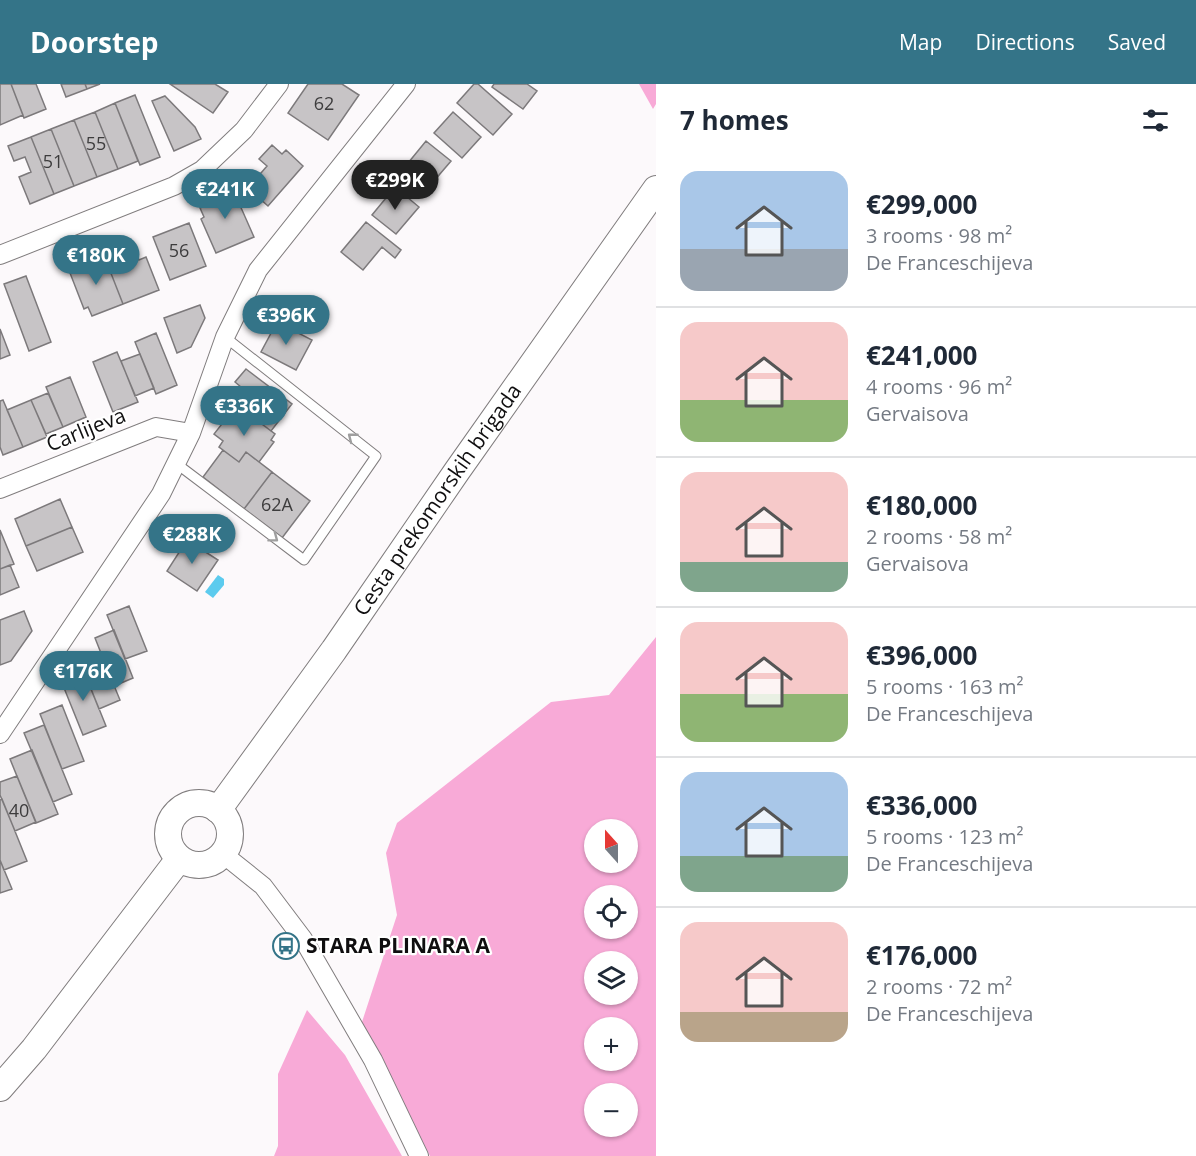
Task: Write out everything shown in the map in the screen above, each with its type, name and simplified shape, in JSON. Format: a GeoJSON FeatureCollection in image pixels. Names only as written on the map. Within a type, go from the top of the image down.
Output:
{"type":"FeatureCollection","features":[{"type":"Feature","properties":{"kind":"main road","name":"Cesta prekomorskih brigada"},"geometry":{"type":"LineString","coordinates":[[218,810],[334,651],[457,471],[656,189]]}},
{"type":"Feature","properties":{"kind":"main road"},"geometry":{"type":"LineString","coordinates":[[195,803],[207,804],[218,810],[226,819],[230,831],[229,843],[223,854],[214,862],[202,866],[190,865],[179,859],[171,850],[167,838],[168,826],[174,815],[183,807],[195,803]]}},
{"type":"Feature","properties":{"kind":"main road"},"geometry":{"type":"LineString","coordinates":[[0,1088],[34,1049],[179,859]]}},
{"type":"Feature","properties":{"kind":"street"},"geometry":{"type":"LineString","coordinates":[[0,255],[174,186],[202,170],[244,130],[279,84]]}},
{"type":"Feature","properties":{"kind":"street"},"geometry":{"type":"LineString","coordinates":[[0,734],[162,494],[191,433],[225,337],[258,270],[406,84]]}},
{"type":"Feature","properties":{"kind":"street","name":"Carlijeva"},"geometry":{"type":"LineString","coordinates":[[0,489],[156,427],[191,433]]}},
{"type":"Feature","properties":{"kind":"street"},"geometry":{"type":"LineString","coordinates":[[223,854],[263,886],[303,939],[373,1060],[419,1156]]}},
{"type":"Feature","properties":{"kind":"lane"},"geometry":{"type":"LineString","coordinates":[[177,465],[304,560],[376,456],[225,337]]}},
{"type":"Feature","properties":{"kind":"shaded area"},"geometry":{"type":"Polygon","coordinates":[[[639,84],[656,84],[656,104],[653,109],[639,84]]]}},
{"type":"Feature","properties":{"kind":"shaded area"},"geometry":{"type":"Polygon","coordinates":[[[656,637],[656,1156],[430,1156],[361,1025],[397,915],[386,853],[397,823],[551,702],[609,695],[656,637]]]}},
{"type":"Feature","properties":{"kind":"shaded area"},"geometry":{"type":"Polygon","coordinates":[[[307,1010],[345,1055],[402,1156],[274,1156],[278,1146],[278,1074],[307,1010]]]}},
{"type":"Feature","properties":{"kind":"water"},"geometry":{"type":"Polygon","coordinates":[[[218,575],[224,579],[224,585],[213,598],[205,592],[218,575]]]}},
{"type":"Feature","properties":{"kind":"building"},"geometry":{"type":"Polygon","coordinates":[[[0,84],[11,84],[23,115],[0,125],[0,84]]]}},
{"type":"Feature","properties":{"kind":"building"},"geometry":{"type":"Polygon","coordinates":[[[11,84],[36,84],[46,109],[24,118],[11,84]]]}},
{"type":"Feature","properties":{"kind":"building"},"geometry":{"type":"Polygon","coordinates":[[[61,84],[85,84],[87,89],[66,97],[61,84]]]}},
{"type":"Feature","properties":{"kind":"building"},"geometry":{"type":"Polygon","coordinates":[[[85,84],[100,84],[87,89],[85,84]]]}},
{"type":"Feature","properties":{"kind":"building"},"geometry":{"type":"Polygon","coordinates":[[[170,84],[215,84],[228,92],[213,113],[170,84]]]}},
{"type":"Feature","properties":{"kind":"building"},"geometry":{"type":"Polygon","coordinates":[[[308,84],[342,84],[359,95],[328,140],[288,113],[308,84]]]}},
{"type":"Feature","properties":{"kind":"building"},"geometry":{"type":"Polygon","coordinates":[[[474,84],[478,84],[512,114],[493,135],[457,103],[474,84]]]}},
{"type":"Feature","properties":{"kind":"building"},"geometry":{"type":"Polygon","coordinates":[[[494,84],[527,84],[537,91],[523,109],[492,87],[494,84]]]}},
{"type":"Feature","properties":{"kind":"building"},"geometry":{"type":"Polygon","coordinates":[[[135,95],[160,157],[140,165],[115,103],[135,95]]]}},
{"type":"Feature","properties":{"kind":"building"},"geometry":{"type":"Polygon","coordinates":[[[165,96],[195,127],[201,139],[174,151],[152,101],[165,96]]]}},
{"type":"Feature","properties":{"kind":"building"},"geometry":{"type":"Polygon","coordinates":[[[115,103],[138,161],[118,169],[95,112],[115,103]]]}},
{"type":"Feature","properties":{"kind":"building"},"geometry":{"type":"Polygon","coordinates":[[[95,112],[118,169],[97,177],[74,120],[95,112]]]}},
{"type":"Feature","properties":{"kind":"building"},"geometry":{"type":"Polygon","coordinates":[[[453,112],[481,137],[462,158],[434,133],[453,112]]]}},
{"type":"Feature","properties":{"kind":"building"},"geometry":{"type":"Polygon","coordinates":[[[74,120],[97,177],[74,186],[51,129],[74,120]]]}},
{"type":"Feature","properties":{"kind":"building"},"geometry":{"type":"Polygon","coordinates":[[[51,129],[74,186],[54,194],[31,137],[51,129]]]}},
{"type":"Feature","properties":{"kind":"building"},"geometry":{"type":"Polygon","coordinates":[[[31,137],[54,194],[30,204],[19,177],[31,172],[25,157],[14,161],[8,146],[31,137]]]}},
{"type":"Feature","properties":{"kind":"building"},"geometry":{"type":"Polygon","coordinates":[[[426,141],[451,161],[428,188],[404,168],[426,141]]]}},
{"type":"Feature","properties":{"kind":"building"},"geometry":{"type":"Polygon","coordinates":[[[272,145],[282,154],[286,150],[303,166],[268,206],[248,188],[267,166],[259,159],[272,145]]]}},
{"type":"Feature","properties":{"kind":"building"},"geometry":{"type":"Polygon","coordinates":[[[231,185],[254,237],[216,253],[201,219],[204,217],[200,208],[207,205],[204,197],[231,185]]]}},
{"type":"Feature","properties":{"kind":"building"},"geometry":{"type":"Polygon","coordinates":[[[395,187],[419,207],[396,234],[372,215],[395,187]]]}},
{"type":"Feature","properties":{"kind":"building"},"geometry":{"type":"Polygon","coordinates":[[[366,222],[401,250],[395,258],[382,247],[363,270],[341,252],[366,222]]]}},
{"type":"Feature","properties":{"kind":"building"},"geometry":{"type":"Polygon","coordinates":[[[189,223],[206,266],[170,280],[153,237],[189,223]]]}},
{"type":"Feature","properties":{"kind":"building"},"geometry":{"type":"Polygon","coordinates":[[[134,247],[139,260],[146,257],[159,290],[123,304],[105,258],[134,247]]]}},
{"type":"Feature","properties":{"kind":"building"},"geometry":{"type":"Polygon","coordinates":[[[93,257],[95,262],[105,258],[123,304],[92,316],[88,307],[84,309],[70,273],[81,268],[79,262],[93,257]]]}},
{"type":"Feature","properties":{"kind":"building"},"geometry":{"type":"Polygon","coordinates":[[[26,276],[51,342],[29,351],[4,284],[26,276]]]}},
{"type":"Feature","properties":{"kind":"building"},"geometry":{"type":"Polygon","coordinates":[[[200,305],[205,318],[191,347],[177,353],[164,318],[200,305]]]}},
{"type":"Feature","properties":{"kind":"building"},"geometry":{"type":"Polygon","coordinates":[[[277,322],[312,340],[296,370],[261,352],[277,322]]]}},
{"type":"Feature","properties":{"kind":"building"},"geometry":{"type":"Polygon","coordinates":[[[0,329],[10,355],[0,359],[0,329]]]}},
{"type":"Feature","properties":{"kind":"building"},"geometry":{"type":"Polygon","coordinates":[[[156,333],[177,385],[156,394],[135,342],[156,333]]]}},
{"type":"Feature","properties":{"kind":"building"},"geometry":{"type":"Polygon","coordinates":[[[117,352],[138,402],[113,412],[93,362],[117,352]]]}},
{"type":"Feature","properties":{"kind":"building"},"geometry":{"type":"Polygon","coordinates":[[[140,354],[154,388],[135,396],[121,361],[140,354]]]}},
{"type":"Feature","properties":{"kind":"building"},"geometry":{"type":"Polygon","coordinates":[[[246,369],[292,404],[271,431],[231,400],[241,387],[235,382],[246,369]]]}},
{"type":"Feature","properties":{"kind":"building"},"geometry":{"type":"Polygon","coordinates":[[[70,377],[86,417],[63,427],[46,387],[70,377]]]}},
{"type":"Feature","properties":{"kind":"building"},"geometry":{"type":"Polygon","coordinates":[[[48,393],[63,427],[46,434],[31,400],[48,393]]]}},
{"type":"Feature","properties":{"kind":"building"},"geometry":{"type":"Polygon","coordinates":[[[3,400],[23,447],[3,455],[0,447],[0,401],[3,400]]]}},
{"type":"Feature","properties":{"kind":"building"},"geometry":{"type":"Polygon","coordinates":[[[31,400],[47,437],[23,447],[7,410],[31,400]]]}},
{"type":"Feature","properties":{"kind":"building"},"geometry":{"type":"Polygon","coordinates":[[[242,409],[275,434],[271,440],[274,442],[259,462],[246,452],[239,462],[219,447],[223,441],[214,434],[232,411],[237,415],[242,409]]]}},
{"type":"Feature","properties":{"kind":"building"},"geometry":{"type":"Polygon","coordinates":[[[223,450],[239,462],[246,452],[272,472],[244,509],[203,477],[223,450]]]}},
{"type":"Feature","properties":{"kind":"building"},"geometry":{"type":"Polygon","coordinates":[[[272,472],[310,501],[282,538],[244,509],[272,472]]]}},
{"type":"Feature","properties":{"kind":"building"},"geometry":{"type":"Polygon","coordinates":[[[60,499],[72,527],[26,546],[15,519],[60,499]]]}},
{"type":"Feature","properties":{"kind":"building"},"geometry":{"type":"Polygon","coordinates":[[[72,527],[83,552],[37,571],[26,546],[72,527]]]}},
{"type":"Feature","properties":{"kind":"building"},"geometry":{"type":"Polygon","coordinates":[[[0,530],[14,564],[0,569],[0,530]]]}},
{"type":"Feature","properties":{"kind":"building"},"geometry":{"type":"Polygon","coordinates":[[[187,540],[218,560],[197,591],[167,571],[187,540]]]}},
{"type":"Feature","properties":{"kind":"building"},"geometry":{"type":"Polygon","coordinates":[[[10,565],[19,587],[0,595],[0,569],[10,565]]]}},
{"type":"Feature","properties":{"kind":"building"},"geometry":{"type":"Polygon","coordinates":[[[129,606],[147,651],[125,659],[107,615],[129,606]]]}},
{"type":"Feature","properties":{"kind":"building"},"geometry":{"type":"Polygon","coordinates":[[[24,611],[32,631],[11,661],[0,665],[0,620],[24,611]]]}},
{"type":"Feature","properties":{"kind":"building"},"geometry":{"type":"Polygon","coordinates":[[[114,630],[133,678],[114,686],[95,638],[114,630]]]}},
{"type":"Feature","properties":{"kind":"building"},"geometry":{"type":"Polygon","coordinates":[[[101,654],[120,700],[99,709],[80,662],[101,654]]]}},
{"type":"Feature","properties":{"kind":"building"},"geometry":{"type":"Polygon","coordinates":[[[83,669],[106,726],[83,735],[60,678],[83,669]]]}},
{"type":"Feature","properties":{"kind":"building"},"geometry":{"type":"Polygon","coordinates":[[[62,705],[84,761],[62,769],[40,714],[62,705]]]}},
{"type":"Feature","properties":{"kind":"building"},"geometry":{"type":"Polygon","coordinates":[[[44,725],[72,794],[53,802],[24,733],[44,725]]]}},
{"type":"Feature","properties":{"kind":"building"},"geometry":{"type":"Polygon","coordinates":[[[32,750],[58,814],[36,823],[10,759],[32,750]]]}},
{"type":"Feature","properties":{"kind":"building"},"geometry":{"type":"Polygon","coordinates":[[[17,776],[36,822],[15,831],[0,795],[0,782],[17,776]]]}},
{"type":"Feature","properties":{"kind":"building"},"geometry":{"type":"Polygon","coordinates":[[[2,799],[27,861],[4,870],[0,860],[0,800],[2,799]]]}},
{"type":"Feature","properties":{"kind":"building"},"geometry":{"type":"Polygon","coordinates":[[[0,860],[12,889],[0,893],[0,860]]]}},
{"type":"Feature","properties":{"kind":"place","name":"STARA PLINARA A"},"geometry":{"type":"Point","coordinates":[286,946]}}]}
